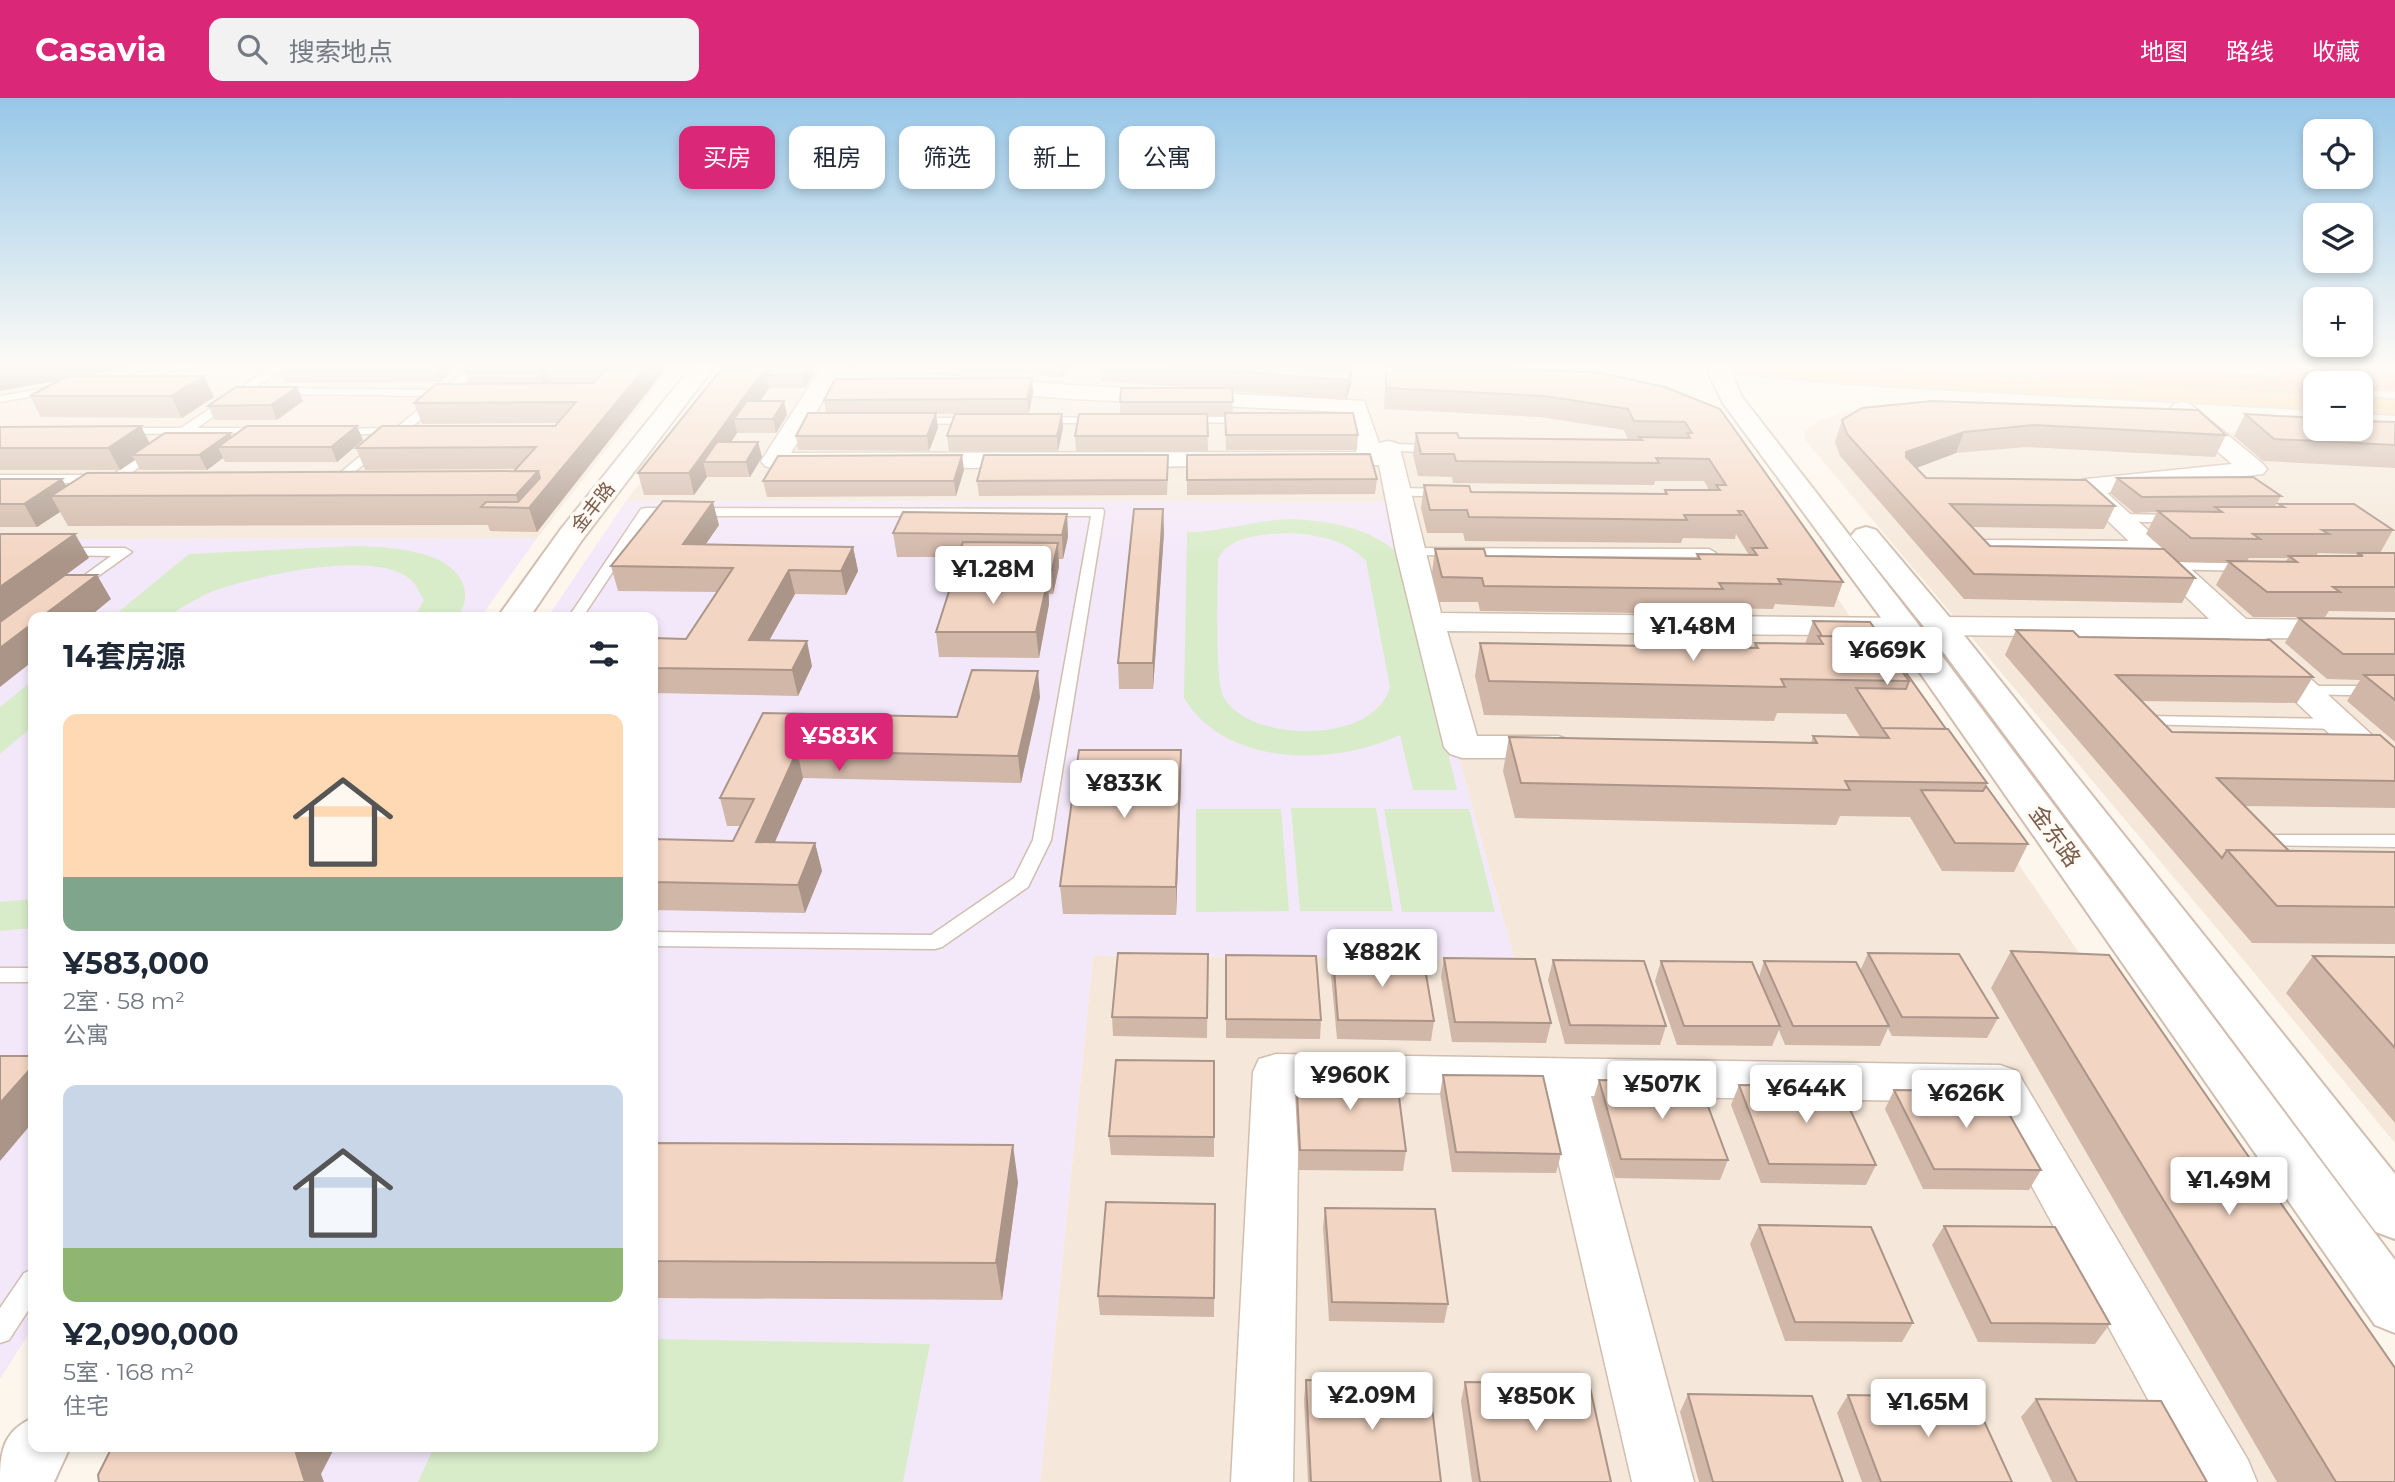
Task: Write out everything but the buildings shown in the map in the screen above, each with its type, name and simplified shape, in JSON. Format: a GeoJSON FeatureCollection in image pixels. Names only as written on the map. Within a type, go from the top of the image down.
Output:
{"type":"FeatureCollection","features":[{"type":"Feature","properties":{"kind":"street","name":"金丰路"},"geometry":{"type":"LineString","coordinates":[[517,612],[571,535],[654,431]]}},
{"type":"Feature","properties":{"kind":"street"},"geometry":{"type":"LineString","coordinates":[[800,431],[774,461],[1371,459],[1360,431]]}},
{"type":"Feature","properties":{"kind":"street","name":"金东路"},"geometry":{"type":"LineString","coordinates":[[1758,431],[1922,627],[2395,1215]]}},
{"type":"Feature","properties":{"kind":"street","name":"金东路"},"geometry":{"type":"LineString","coordinates":[[1778,431],[1922,627],[2395,1306]]}},
{"type":"Feature","properties":{"kind":"street"},"geometry":{"type":"LineString","coordinates":[[2208,431],[2254,469],[2080,487],[2119,518],[2302,691],[2340,724],[2382,753],[2395,776]]}},
{"type":"Feature","properties":{"kind":"street"},"geometry":{"type":"LineString","coordinates":[[1388,448],[1410,552],[1462,747],[1586,748]]}},
{"type":"Feature","properties":{"kind":"street"},"geometry":{"type":"LineString","coordinates":[[1429,622],[2395,630]]}},
{"type":"Feature","properties":{"kind":"street"},"geometry":{"type":"LineString","coordinates":[[1262,1482],[1276,1072],[2000,1084],[2226,1482]]}},
{"type":"Feature","properties":{"kind":"street"},"geometry":{"type":"LineString","coordinates":[[1563,1078],[1663,1482]]}},
{"type":"Feature","properties":{"kind":"street"},"geometry":{"type":"LineString","coordinates":[[19,1482],[35,1452]]}},
{"type":"Feature","properties":{"kind":"lane"},"geometry":{"type":"LineString","coordinates":[[105,431],[278,431]]}},
{"type":"Feature","properties":{"kind":"lane"},"geometry":{"type":"LineString","coordinates":[[115,479],[184,431]]}},
{"type":"Feature","properties":{"kind":"lane"},"geometry":{"type":"LineString","coordinates":[[318,431],[412,432]]}},
{"type":"Feature","properties":{"kind":"lane"},"geometry":{"type":"LineString","coordinates":[[366,480],[332,480],[399,431]]}},
{"type":"Feature","properties":{"kind":"lane"},"geometry":{"type":"LineString","coordinates":[[1388,448],[1456,449]]}},
{"type":"Feature","properties":{"kind":"lane"},"geometry":{"type":"LineString","coordinates":[[0,479],[141,479]]}},
{"type":"Feature","properties":{"kind":"lane"},"geometry":{"type":"LineString","coordinates":[[1398,492],[1465,493]]}},
{"type":"Feature","properties":{"kind":"lane"},"geometry":{"type":"LineString","coordinates":[[579,612],[646,512],[1098,512],[1042,840],[1021,883],[935,942],[658,939]]}},
{"type":"Feature","properties":{"kind":"lane"},"geometry":{"type":"LineString","coordinates":[[2119,518],[2197,519]]}},
{"type":"Feature","properties":{"kind":"lane"},"geometry":{"type":"LineString","coordinates":[[1972,544],[2158,555],[2262,568]]}},
{"type":"Feature","properties":{"kind":"lane"},"geometry":{"type":"LineString","coordinates":[[42,552],[125,552],[59,601]]}},
{"type":"Feature","properties":{"kind":"lane"},"geometry":{"type":"LineString","coordinates":[[1410,552],[1709,553]]}},
{"type":"Feature","properties":{"kind":"lane"},"geometry":{"type":"LineString","coordinates":[[2302,691],[2395,691]]}},
{"type":"Feature","properties":{"kind":"lane"},"geometry":{"type":"LineString","coordinates":[[2146,721],[2340,724]]}},
{"type":"Feature","properties":{"kind":"lane"},"geometry":{"type":"LineString","coordinates":[[2251,841],[2395,841]]}},
{"type":"Feature","properties":{"kind":"lane"},"geometry":{"type":"LineString","coordinates":[[0,975],[28,975]]}},
{"type":"Feature","properties":{"kind":"lane"},"geometry":{"type":"LineString","coordinates":[[0,1331],[28,1289]]}},
{"type":"Feature","properties":{"kind":"shaded area"},"geometry":{"type":"Polygon","coordinates":[[[0,431],[621,431],[537,538],[0,539],[0,431]]]}},
{"type":"Feature","properties":{"kind":"shaded area"},"geometry":{"type":"Polygon","coordinates":[[[681,431],[1680,431],[1740,455],[2088,966],[2395,1482],[1040,1482],[1093,956],[1514,958],[1388,502],[626,501],[681,431]]]}},
{"type":"Feature","properties":{"kind":"shaded area"},"geometry":{"type":"Polygon","coordinates":[[[1805,431],[2206,431],[2303,436],[2303,441],[2395,442],[2395,1143],[2246,963],[1805,440],[1805,431]]]}},
{"type":"Feature","properties":{"kind":"shaded area"},"geometry":{"type":"Polygon","coordinates":[[[626,501],[1388,502],[1514,958],[1093,956],[1040,1482],[112,1482],[114,1452],[658,1452],[658,612],[551,612],[626,501]]]}},
{"type":"Feature","properties":{"kind":"shaded area"},"geometry":{"type":"Polygon","coordinates":[[[537,538],[484,612],[28,612],[28,1335],[0,1379],[0,539],[537,538]]]}},
{"type":"Feature","properties":{"kind":"green space"},"geometry":{"type":"Polygon","coordinates":[[[1278,520],[1306,520],[1348,527],[1375,537],[1399,554],[1457,790],[1413,790],[1400,735],[1345,752],[1283,754],[1254,749],[1226,738],[1203,721],[1184,698],[1187,532],[1278,520]],[[1291,533],[1240,540],[1223,551],[1218,559],[1218,653],[1221,688],[1224,698],[1239,713],[1260,724],[1285,730],[1338,728],[1362,719],[1380,706],[1390,687],[1366,561],[1341,543],[1322,537],[1291,533]]]}},
{"type":"Feature","properties":{"kind":"green space"},"geometry":{"type":"Polygon","coordinates":[[[355,546],[401,549],[447,565],[457,574],[464,587],[465,599],[460,612],[417,612],[424,600],[413,582],[397,571],[373,566],[345,565],[255,579],[205,595],[174,612],[118,612],[189,554],[355,546]]]}},
{"type":"Feature","properties":{"kind":"green space"},"geometry":{"type":"Polygon","coordinates":[[[28,684],[28,730],[0,754],[0,707],[28,684]]]}},
{"type":"Feature","properties":{"kind":"green space"},"geometry":{"type":"Polygon","coordinates":[[[1291,808],[1376,808],[1393,911],[1300,911],[1291,808]]]}},
{"type":"Feature","properties":{"kind":"green space"},"geometry":{"type":"Polygon","coordinates":[[[1196,809],[1281,809],[1289,911],[1196,912],[1196,809]]]}},
{"type":"Feature","properties":{"kind":"green space"},"geometry":{"type":"Polygon","coordinates":[[[1384,809],[1469,809],[1495,912],[1402,912],[1384,809]]]}},
{"type":"Feature","properties":{"kind":"green space"},"geometry":{"type":"Polygon","coordinates":[[[28,899],[28,928],[0,931],[0,902],[28,899]]]}},
{"type":"Feature","properties":{"kind":"green space"},"geometry":{"type":"Polygon","coordinates":[[[658,1339],[930,1344],[903,1482],[418,1482],[432,1452],[658,1452],[658,1339]]]}}]}
